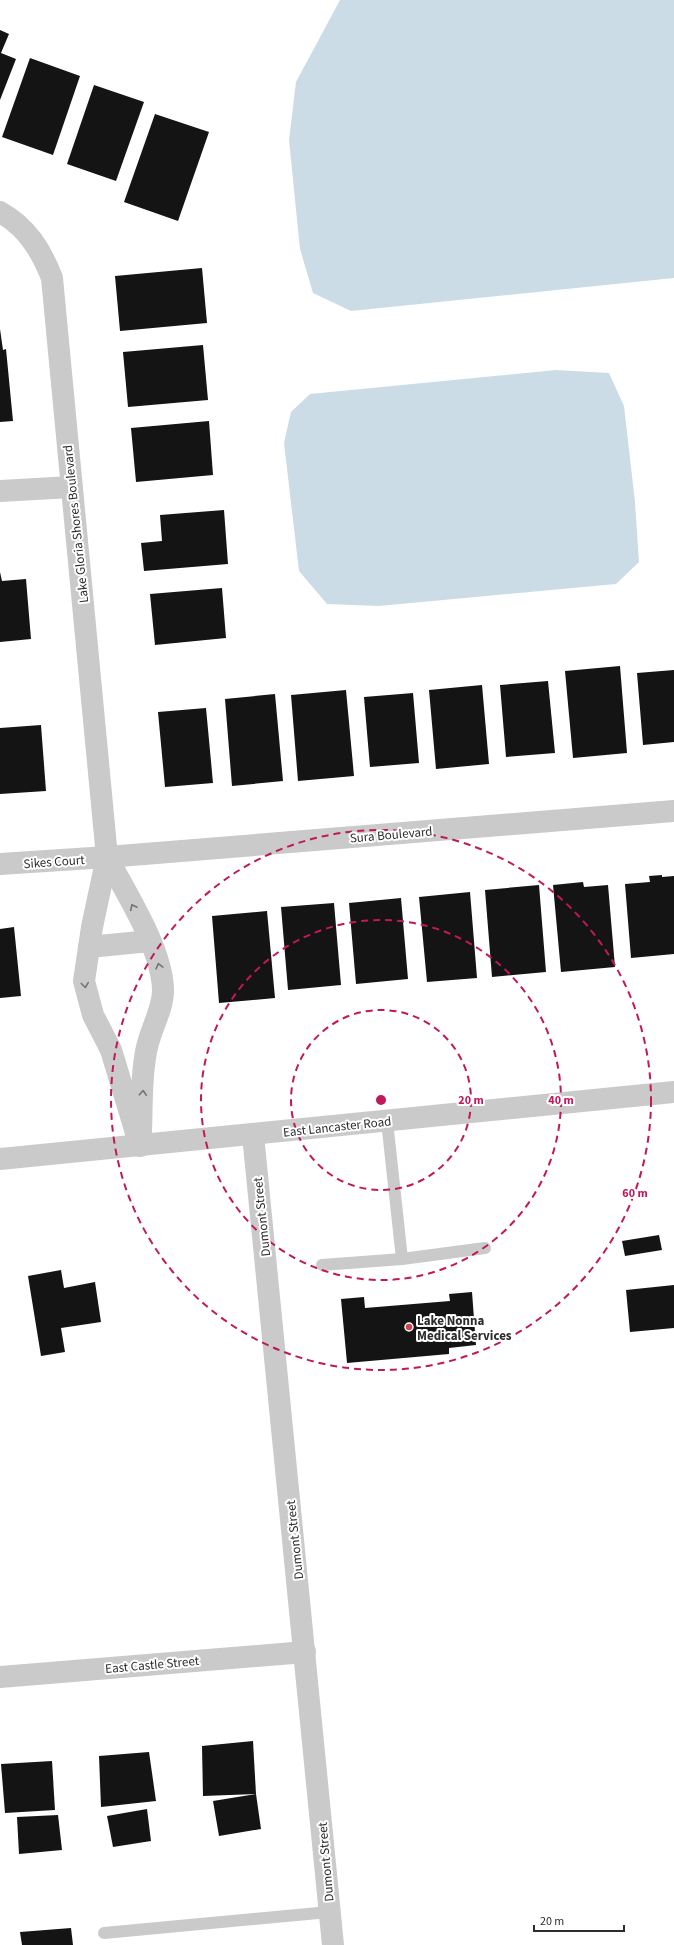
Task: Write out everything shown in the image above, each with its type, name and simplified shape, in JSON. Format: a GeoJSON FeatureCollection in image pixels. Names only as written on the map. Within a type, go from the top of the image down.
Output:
{"type":"FeatureCollection","features":[{"type":"Feature","properties":{"kind":"street","name":"Lake Gloria Shores Boulevard"},"geometry":{"type":"LineString","coordinates":[[0,212],[12,219],[31,236],[43,255],[52,278],[71,487],[108,857],[92,926],[84,981],[93,1015],[111,1050],[140,1146]]}},
{"type":"Feature","properties":{"kind":"street"},"geometry":{"type":"LineString","coordinates":[[0,491],[71,487]]}},
{"type":"Feature","properties":{"kind":"street","name":"Sura Boulevard"},"geometry":{"type":"LineString","coordinates":[[108,857],[674,810]]}},
{"type":"Feature","properties":{"kind":"street","name":"Lake Gloria Shores Boulevard"},"geometry":{"type":"LineString","coordinates":[[108,857],[159,963],[163,992],[160,1008],[152,1028],[145,1053],[140,1146]]}},
{"type":"Feature","properties":{"kind":"street","name":"Sikes Court"},"geometry":{"type":"LineString","coordinates":[[0,864],[108,857]]}},
{"type":"Feature","properties":{"kind":"street"},"geometry":{"type":"LineString","coordinates":[[89,947],[150,942]]}},
{"type":"Feature","properties":{"kind":"street","name":"East Lancaster Road"},"geometry":{"type":"LineString","coordinates":[[0,1159],[254,1135],[674,1092]]}},
{"type":"Feature","properties":{"kind":"street","name":"Dumont Street"},"geometry":{"type":"LineString","coordinates":[[254,1135],[333,1945]]}},
{"type":"Feature","properties":{"kind":"street","name":"East Castle Street"},"geometry":{"type":"LineString","coordinates":[[0,1677],[305,1652]]}},
{"type":"Feature","properties":{"kind":"lane"},"geometry":{"type":"LineString","coordinates":[[387,1121],[402,1259]]}},
{"type":"Feature","properties":{"kind":"lane"},"geometry":{"type":"LineString","coordinates":[[322,1265],[402,1259],[485,1248]]}},
{"type":"Feature","properties":{"kind":"lane"},"geometry":{"type":"LineString","coordinates":[[104,1933],[329,1912]]}},
{"type":"Feature","properties":{"kind":"water"},"geometry":{"type":"Polygon","coordinates":[[[340,0],[674,0],[674,278],[351,311],[313,293],[300,249],[289,140],[296,82],[340,0]]]}},
{"type":"Feature","properties":{"kind":"water"},"geometry":{"type":"Polygon","coordinates":[[[556,370],[609,373],[624,406],[635,502],[639,562],[616,584],[379,606],[327,604],[299,571],[284,443],[291,412],[310,394],[556,370]]]}},
{"type":"Feature","properties":{"kind":"building"},"geometry":{"type":"Polygon","coordinates":[[[0,30],[9,34],[1,53],[16,59],[0,100],[0,30]]]}},
{"type":"Feature","properties":{"kind":"building"},"geometry":{"type":"Polygon","coordinates":[[[30,58],[80,76],[53,155],[2,137],[30,58]]]}},
{"type":"Feature","properties":{"kind":"building"},"geometry":{"type":"Polygon","coordinates":[[[94,85],[144,102],[116,181],[67,164],[94,85]]]}},
{"type":"Feature","properties":{"kind":"building"},"geometry":{"type":"Polygon","coordinates":[[[155,114],[209,132],[178,221],[124,202],[155,114]]]}},
{"type":"Feature","properties":{"kind":"building"},"geometry":{"type":"Polygon","coordinates":[[[202,268],[207,323],[120,331],[115,276],[202,268]]]}},
{"type":"Feature","properties":{"kind":"building"},"geometry":{"type":"Polygon","coordinates":[[[0,329],[3,350],[6,349],[13,421],[0,422],[0,329]]]}},
{"type":"Feature","properties":{"kind":"building"},"geometry":{"type":"Polygon","coordinates":[[[203,345],[208,400],[128,407],[123,352],[203,345]]]}},
{"type":"Feature","properties":{"kind":"building"},"geometry":{"type":"Polygon","coordinates":[[[209,421],[213,475],[136,482],[131,428],[209,421]]]}},
{"type":"Feature","properties":{"kind":"building"},"geometry":{"type":"Polygon","coordinates":[[[224,510],[228,564],[144,571],[141,543],[162,541],[160,515],[224,510]]]}},
{"type":"Feature","properties":{"kind":"building"},"geometry":{"type":"Polygon","coordinates":[[[0,572],[2,581],[26,579],[31,639],[0,642],[0,572]]]}},
{"type":"Feature","properties":{"kind":"building"},"geometry":{"type":"Polygon","coordinates":[[[222,588],[226,638],[155,645],[150,594],[222,588]]]}},
{"type":"Feature","properties":{"kind":"building"},"geometry":{"type":"Polygon","coordinates":[[[620,666],[627,753],[573,758],[565,671],[620,666]]]}},
{"type":"Feature","properties":{"kind":"building"},"geometry":{"type":"Polygon","coordinates":[[[674,670],[674,742],[643,745],[637,673],[674,670]]]}},
{"type":"Feature","properties":{"kind":"building"},"geometry":{"type":"Polygon","coordinates":[[[548,681],[555,753],[506,757],[500,685],[548,681]]]}},
{"type":"Feature","properties":{"kind":"building"},"geometry":{"type":"Polygon","coordinates":[[[482,685],[489,764],[436,769],[429,690],[482,685]]]}},
{"type":"Feature","properties":{"kind":"building"},"geometry":{"type":"Polygon","coordinates":[[[346,690],[354,776],[298,781],[291,695],[346,690]]]}},
{"type":"Feature","properties":{"kind":"building"},"geometry":{"type":"Polygon","coordinates":[[[413,693],[419,763],[370,767],[364,697],[413,693]]]}},
{"type":"Feature","properties":{"kind":"building"},"geometry":{"type":"Polygon","coordinates":[[[275,694],[283,781],[232,786],[225,699],[275,694]]]}},
{"type":"Feature","properties":{"kind":"building"},"geometry":{"type":"Polygon","coordinates":[[[206,708],[213,783],[165,787],[158,712],[206,708]]]}},
{"type":"Feature","properties":{"kind":"building"},"geometry":{"type":"Polygon","coordinates":[[[41,725],[46,791],[0,794],[0,728],[41,725]]]}},
{"type":"Feature","properties":{"kind":"building"},"geometry":{"type":"Polygon","coordinates":[[[662,875],[662,877],[674,876],[674,954],[631,958],[625,884],[650,882],[649,876],[662,875]]]}},
{"type":"Feature","properties":{"kind":"building"},"geometry":{"type":"Polygon","coordinates":[[[583,882],[584,887],[608,885],[615,967],[561,972],[553,885],[583,882]]]}},
{"type":"Feature","properties":{"kind":"building"},"geometry":{"type":"Polygon","coordinates":[[[539,885],[546,972],[492,977],[485,890],[539,885]]]}},
{"type":"Feature","properties":{"kind":"building"},"geometry":{"type":"Polygon","coordinates":[[[470,892],[477,978],[427,982],[419,897],[470,892]]]}},
{"type":"Feature","properties":{"kind":"building"},"geometry":{"type":"Polygon","coordinates":[[[401,898],[408,979],[356,984],[349,903],[401,898]]]}},
{"type":"Feature","properties":{"kind":"building"},"geometry":{"type":"Polygon","coordinates":[[[334,903],[341,985],[288,990],[281,907],[334,903]]]}},
{"type":"Feature","properties":{"kind":"building"},"geometry":{"type":"Polygon","coordinates":[[[267,911],[275,998],[219,1003],[212,916],[267,911]]]}},
{"type":"Feature","properties":{"kind":"building"},"geometry":{"type":"Polygon","coordinates":[[[14,927],[21,996],[0,998],[0,929],[14,927]]]}},
{"type":"Feature","properties":{"kind":"building"},"geometry":{"type":"Polygon","coordinates":[[[659,1235],[662,1250],[625,1256],[622,1241],[659,1235]]]}},
{"type":"Feature","properties":{"kind":"building"},"geometry":{"type":"Polygon","coordinates":[[[61,1270],[64,1288],[95,1282],[101,1322],[61,1328],[65,1352],[41,1356],[28,1276],[61,1270]]]}},
{"type":"Feature","properties":{"kind":"building"},"geometry":{"type":"Polygon","coordinates":[[[674,1285],[674,1328],[630,1332],[626,1290],[674,1285]]]}},
{"type":"Feature","properties":{"kind":"building","name":"Lake Nonna Medical Services"},"geometry":{"type":"Polygon","coordinates":[[[472,1292],[476,1345],[449,1348],[449,1354],[347,1363],[341,1299],[364,1297],[365,1308],[450,1301],[449,1294],[472,1292]]]}},
{"type":"Feature","properties":{"kind":"building"},"geometry":{"type":"Polygon","coordinates":[[[253,1741],[256,1794],[203,1796],[202,1746],[253,1741]]]}},
{"type":"Feature","properties":{"kind":"building"},"geometry":{"type":"Polygon","coordinates":[[[149,1752],[156,1801],[101,1807],[99,1756],[149,1752]]]}},
{"type":"Feature","properties":{"kind":"building"},"geometry":{"type":"Polygon","coordinates":[[[52,1761],[55,1810],[5,1813],[1,1764],[52,1761]]]}},
{"type":"Feature","properties":{"kind":"building"},"geometry":{"type":"Polygon","coordinates":[[[256,1794],[261,1829],[219,1836],[213,1801],[256,1794]]]}},
{"type":"Feature","properties":{"kind":"building"},"geometry":{"type":"Polygon","coordinates":[[[147,1809],[151,1841],[113,1847],[107,1816],[147,1809]]]}},
{"type":"Feature","properties":{"kind":"building"},"geometry":{"type":"Polygon","coordinates":[[[58,1815],[62,1850],[19,1854],[17,1817],[58,1815]]]}},
{"type":"Feature","properties":{"kind":"building"},"geometry":{"type":"Polygon","coordinates":[[[71,1928],[73,1945],[22,1945],[20,1932],[71,1928]]]}},
{"type":"Feature","properties":{"kind":"place","name":"Lake Nonna Medical Services"},"geometry":{"type":"Point","coordinates":[409,1327]}}]}
